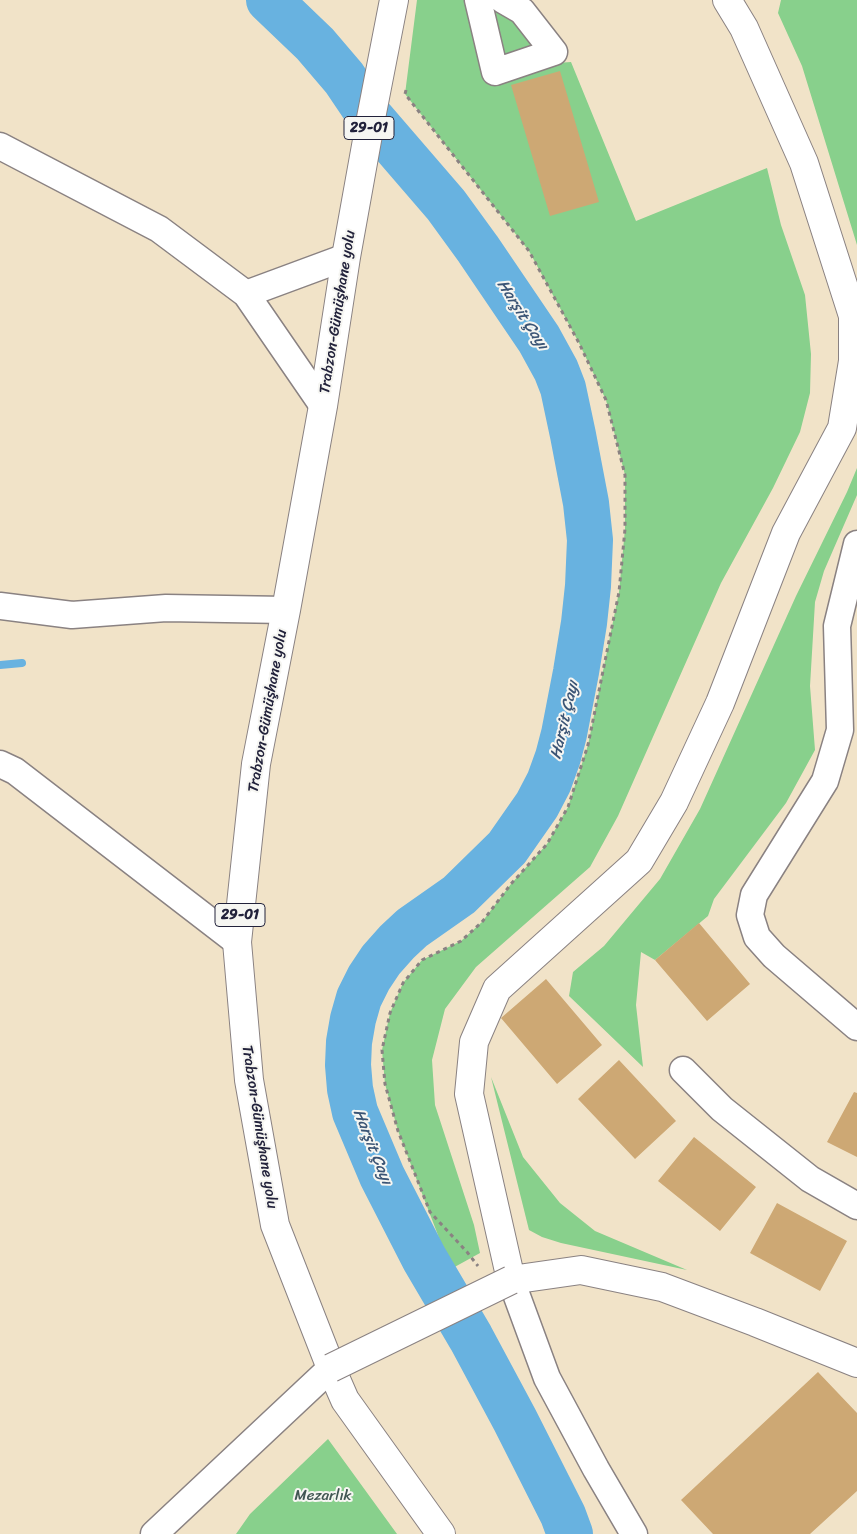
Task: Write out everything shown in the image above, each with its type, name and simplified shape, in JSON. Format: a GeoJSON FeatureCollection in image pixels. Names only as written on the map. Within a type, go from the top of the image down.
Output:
{"type":"FeatureCollection","features":[{"type":"Feature","properties":{"kind":"main road","name":"Trabzon-Gümüşhane yolu"},"geometry":{"type":"LineString","coordinates":[[394,0],[346,257],[323,406],[256,764],[237,942],[249,1080],[275,1225],[345,1400],[441,1534]]}},
{"type":"Feature","properties":{"kind":"main road"},"geometry":{"type":"LineString","coordinates":[[511,1280],[469,1094],[474,1042],[497,989],[639,860],[674,802],[720,703],[786,533],[842,428],[853,361],[855,316],[804,164],[744,28],[727,0]]}},
{"type":"Feature","properties":{"kind":"main road"},"geometry":{"type":"LineString","coordinates":[[331,1368],[511,1280],[581,1270],[662,1287],[857,1363]]}},
{"type":"Feature","properties":{"kind":"street"},"geometry":{"type":"LineString","coordinates":[[478,0],[495,72],[554,52],[522,11],[503,0]]}},
{"type":"Feature","properties":{"kind":"street"},"geometry":{"type":"LineString","coordinates":[[0,146],[159,229],[246,294],[323,406]]}},
{"type":"Feature","properties":{"kind":"street"},"geometry":{"type":"LineString","coordinates":[[246,294],[346,257]]}},
{"type":"Feature","properties":{"kind":"street"},"geometry":{"type":"LineString","coordinates":[[857,544],[837,626],[840,730],[825,781],[754,895],[750,915],[757,937],[774,956],[857,1027]]}},
{"type":"Feature","properties":{"kind":"street"},"geometry":{"type":"LineString","coordinates":[[0,606],[72,615],[166,608],[286,610]]}},
{"type":"Feature","properties":{"kind":"street"},"geometry":{"type":"LineString","coordinates":[[0,764],[15,771],[237,942]]}},
{"type":"Feature","properties":{"kind":"street"},"geometry":{"type":"LineString","coordinates":[[683,1070],[722,1109],[810,1179],[857,1206]]}},
{"type":"Feature","properties":{"kind":"street"},"geometry":{"type":"LineString","coordinates":[[511,1280],[547,1378],[634,1534]]}},
{"type":"Feature","properties":{"kind":"street"},"geometry":{"type":"LineString","coordinates":[[154,1534],[331,1368]]}},
{"type":"Feature","properties":{"kind":"path"},"geometry":{"type":"LineString","coordinates":[[406,84],[405,94],[529,251],[579,343],[606,400],[625,475],[625,529],[618,592],[588,745],[568,807],[547,844],[511,884],[482,922],[461,941],[422,960],[403,983],[390,1013],[382,1050],[385,1084],[398,1131],[430,1212],[467,1252],[479,1268]]}},
{"type":"Feature","properties":{"kind":"green space"},"geometry":{"type":"Polygon","coordinates":[[[417,0],[474,0],[494,5],[541,35],[557,63],[571,62],[636,221],[767,168],[781,225],[805,295],[811,354],[810,393],[800,432],[773,488],[721,583],[618,816],[590,867],[476,967],[445,1009],[432,1060],[435,1105],[474,1225],[480,1253],[451,1269],[398,1131],[385,1084],[382,1050],[390,1013],[403,983],[422,960],[461,941],[482,922],[511,884],[547,844],[568,807],[588,745],[619,592],[625,529],[625,475],[606,400],[579,343],[529,251],[405,94],[417,0]]]}},
{"type":"Feature","properties":{"kind":"green space"},"geometry":{"type":"Polygon","coordinates":[[[781,0],[857,0],[857,245],[802,66],[778,13],[781,0]]]}},
{"type":"Feature","properties":{"kind":"green space"},"geometry":{"type":"Polygon","coordinates":[[[857,468],[857,495],[824,571],[815,602],[810,686],[815,750],[786,803],[714,899],[708,916],[655,960],[641,952],[636,1005],[643,1067],[569,996],[573,972],[604,946],[660,879],[700,809],[796,596],[857,468]]]}},
{"type":"Feature","properties":{"kind":"green space"},"geometry":{"type":"Polygon","coordinates":[[[491,1077],[523,1157],[560,1203],[595,1231],[687,1270],[561,1243],[542,1237],[529,1230],[491,1077]]]}},
{"type":"Feature","properties":{"kind":"green space","name":"Mezarlık"},"geometry":{"type":"Polygon","coordinates":[[[328,1439],[397,1534],[236,1534],[250,1514],[328,1439]]]}},
{"type":"Feature","properties":{"kind":"building"},"geometry":{"type":"Polygon","coordinates":[[[560,71],[599,202],[550,216],[511,85],[560,71]]]}},
{"type":"Feature","properties":{"kind":"building"},"geometry":{"type":"Polygon","coordinates":[[[699,923],[750,984],[707,1021],[655,960],[699,923]]]}},
{"type":"Feature","properties":{"kind":"building"},"geometry":{"type":"Polygon","coordinates":[[[546,979],[602,1045],[557,1084],[501,1018],[546,979]]]}},
{"type":"Feature","properties":{"kind":"building"},"geometry":{"type":"Polygon","coordinates":[[[619,1060],[676,1121],[635,1159],[578,1099],[619,1060]]]}},
{"type":"Feature","properties":{"kind":"building"},"geometry":{"type":"Polygon","coordinates":[[[854,1092],[857,1093],[857,1157],[827,1142],[854,1092]]]}},
{"type":"Feature","properties":{"kind":"building"},"geometry":{"type":"Polygon","coordinates":[[[694,1137],[756,1187],[720,1231],[658,1181],[694,1137]]]}},
{"type":"Feature","properties":{"kind":"building"},"geometry":{"type":"Polygon","coordinates":[[[777,1203],[847,1241],[820,1291],[750,1253],[777,1203]]]}},
{"type":"Feature","properties":{"kind":"building"},"geometry":{"type":"Polygon","coordinates":[[[818,1372],[857,1413],[857,1491],[810,1534],[713,1534],[681,1500],[818,1372]]]}},
{"type":"Feature","properties":{"kind":"waterway","name":"Harşit Çayı"},"geometry":{"type":"LineString","coordinates":[[269,0],[315,44],[344,78],[371,118],[446,205],[478,249],[539,339],[556,370],[563,388],[573,435],[586,503],[590,540],[588,586],[576,672],[558,757],[549,782],[537,805],[507,848],[459,895],[412,928],[381,960],[359,998],[349,1042],[348,1065],[350,1089],[355,1112],[382,1176],[424,1258],[471,1338],[515,1420],[563,1515],[570,1534]]}},
{"type":"Feature","properties":{"kind":"waterway"},"geometry":{"type":"LineString","coordinates":[[0,665],[22,663]]}}]}
